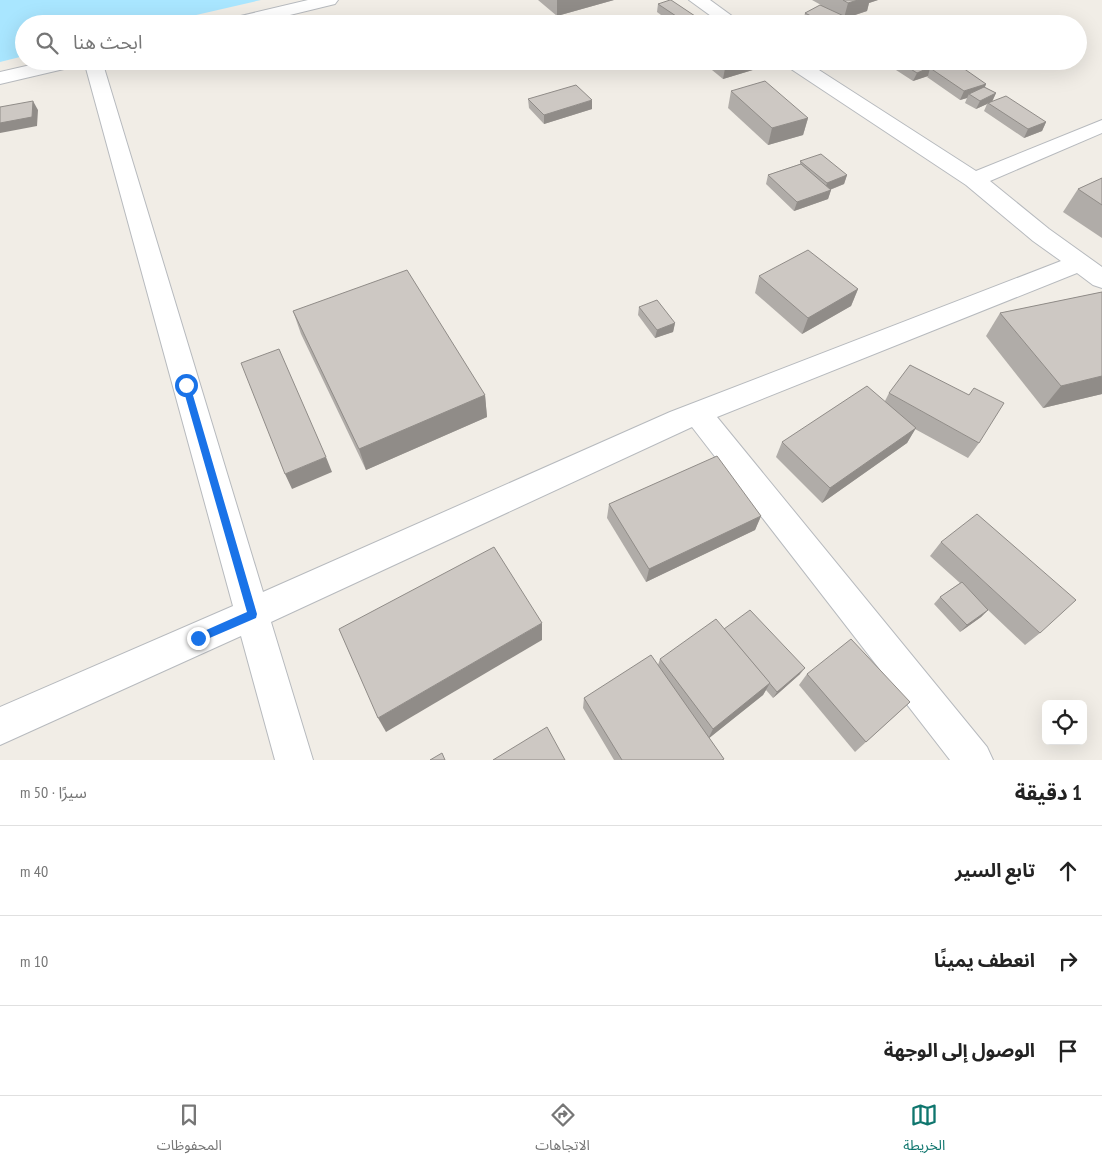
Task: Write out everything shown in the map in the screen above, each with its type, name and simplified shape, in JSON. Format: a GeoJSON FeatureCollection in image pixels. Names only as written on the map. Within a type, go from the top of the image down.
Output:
{"type":"FeatureCollection","features":[{"type":"Feature","properties":{"kind":"street"},"geometry":{"type":"LineString","coordinates":[[267,15],[329,0]]}},
{"type":"Feature","properties":{"kind":"street"},"geometry":{"type":"LineString","coordinates":[[698,0],[720,15]]}},
{"type":"Feature","properties":{"kind":"street"},"geometry":{"type":"LineString","coordinates":[[0,78],[35,70]]}},
{"type":"Feature","properties":{"kind":"street"},"geometry":{"type":"LineString","coordinates":[[95,70],[294,760]]}},
{"type":"Feature","properties":{"kind":"street"},"geometry":{"type":"LineString","coordinates":[[806,70],[974,180],[1041,235],[1091,271]]}},
{"type":"Feature","properties":{"kind":"street"},"geometry":{"type":"LineString","coordinates":[[974,180],[1102,126]]}},
{"type":"Feature","properties":{"kind":"street"},"geometry":{"type":"LineString","coordinates":[[0,726],[697,413],[1091,271]]}},
{"type":"Feature","properties":{"kind":"street"},"geometry":{"type":"LineString","coordinates":[[697,413],[974,760]]}},
{"type":"Feature","properties":{"kind":"water"},"geometry":{"type":"Polygon","coordinates":[[[0,0],[261,0],[196,15],[15,15],[15,58],[0,62],[0,0]]]}},
{"type":"Feature","properties":{"kind":"building"},"geometry":{"type":"Polygon","coordinates":[[[671,0],[694,15],[674,15],[658,4],[671,0]]]}},
{"type":"Feature","properties":{"kind":"building"},"geometry":{"type":"Polygon","coordinates":[[[843,0],[858,0],[848,3],[843,0]]]}},
{"type":"Feature","properties":{"kind":"building"},"geometry":{"type":"Polygon","coordinates":[[[820,5],[842,15],[809,15],[805,13],[820,5]]]}},
{"type":"Feature","properties":{"kind":"building"},"geometry":{"type":"Polygon","coordinates":[[[912,70],[924,70],[917,73],[912,70]]]}},
{"type":"Feature","properties":{"kind":"building"},"geometry":{"type":"Polygon","coordinates":[[[933,70],[966,70],[986,84],[964,91],[933,70]]]}},
{"type":"Feature","properties":{"kind":"building"},"geometry":{"type":"Polygon","coordinates":[[[765,81],[808,118],[772,128],[731,91],[765,81]]]}},
{"type":"Feature","properties":{"kind":"building"},"geometry":{"type":"Polygon","coordinates":[[[576,85],[592,100],[544,115],[528,99],[576,85]]]}},
{"type":"Feature","properties":{"kind":"building"},"geometry":{"type":"Polygon","coordinates":[[[984,87],[996,93],[980,101],[969,94],[984,87]]]}},
{"type":"Feature","properties":{"kind":"building"},"geometry":{"type":"Polygon","coordinates":[[[1006,96],[1046,122],[1028,129],[988,103],[1006,96]]]}},
{"type":"Feature","properties":{"kind":"building"},"geometry":{"type":"Polygon","coordinates":[[[33,101],[32,117],[0,123],[0,107],[33,101]]]}},
{"type":"Feature","properties":{"kind":"building"},"geometry":{"type":"Polygon","coordinates":[[[821,154],[847,175],[827,183],[800,161],[821,154]]]}},
{"type":"Feature","properties":{"kind":"building"},"geometry":{"type":"Polygon","coordinates":[[[801,164],[831,190],[797,202],[768,175],[801,164]]]}},
{"type":"Feature","properties":{"kind":"building"},"geometry":{"type":"Polygon","coordinates":[[[1102,178],[1102,205],[1078,189],[1102,178]]]}},
{"type":"Feature","properties":{"kind":"building"},"geometry":{"type":"Polygon","coordinates":[[[808,250],[858,289],[808,318],[759,276],[808,250]]]}},
{"type":"Feature","properties":{"kind":"building"},"geometry":{"type":"Polygon","coordinates":[[[407,270],[485,395],[359,449],[293,311],[407,270]]]}},
{"type":"Feature","properties":{"kind":"building"},"geometry":{"type":"Polygon","coordinates":[[[1102,292],[1102,376],[1061,386],[1000,313],[1102,292]]]}},
{"type":"Feature","properties":{"kind":"building"},"geometry":{"type":"Polygon","coordinates":[[[657,300],[675,323],[657,330],[639,307],[657,300]]]}},
{"type":"Feature","properties":{"kind":"building"},"geometry":{"type":"Polygon","coordinates":[[[279,349],[326,457],[285,474],[241,363],[279,349]]]}},
{"type":"Feature","properties":{"kind":"building"},"geometry":{"type":"Polygon","coordinates":[[[910,365],[969,395],[974,388],[1004,403],[979,443],[889,393],[910,365]]]}},
{"type":"Feature","properties":{"kind":"building"},"geometry":{"type":"Polygon","coordinates":[[[867,386],[916,428],[830,488],[782,442],[867,386]]]}},
{"type":"Feature","properties":{"kind":"building"},"geometry":{"type":"Polygon","coordinates":[[[717,456],[761,516],[649,569],[609,504],[717,456]]]}},
{"type":"Feature","properties":{"kind":"building"},"geometry":{"type":"Polygon","coordinates":[[[977,514],[1076,600],[1040,633],[941,542],[977,514]]]}},
{"type":"Feature","properties":{"kind":"building"},"geometry":{"type":"Polygon","coordinates":[[[494,547],[542,623],[378,718],[339,629],[494,547]]]}},
{"type":"Feature","properties":{"kind":"building"},"geometry":{"type":"Polygon","coordinates":[[[962,582],[988,610],[967,625],[940,597],[962,582]]]}},
{"type":"Feature","properties":{"kind":"building"},"geometry":{"type":"Polygon","coordinates":[[[750,610],[805,668],[777,692],[724,629],[750,610]]]}},
{"type":"Feature","properties":{"kind":"building"},"geometry":{"type":"Polygon","coordinates":[[[716,619],[770,683],[713,729],[660,659],[716,619]]]}},
{"type":"Feature","properties":{"kind":"building"},"geometry":{"type":"Polygon","coordinates":[[[851,639],[910,702],[866,742],[807,674],[851,639]]]}},
{"type":"Feature","properties":{"kind":"building"},"geometry":{"type":"Polygon","coordinates":[[[651,655],[724,759],[622,760],[584,698],[651,655]]]}},
{"type":"Feature","properties":{"kind":"building"},"geometry":{"type":"Polygon","coordinates":[[[547,727],[565,760],[493,760],[547,727]]]}},
{"type":"Feature","properties":{"kind":"building"},"geometry":{"type":"Polygon","coordinates":[[[442,753],[445,760],[430,760],[442,753]]]}},
{"type":"Feature","properties":{"kind":"route"},"geometry":{"type":"LineString","coordinates":[[186,385],[252,614],[198,638]]}}]}
